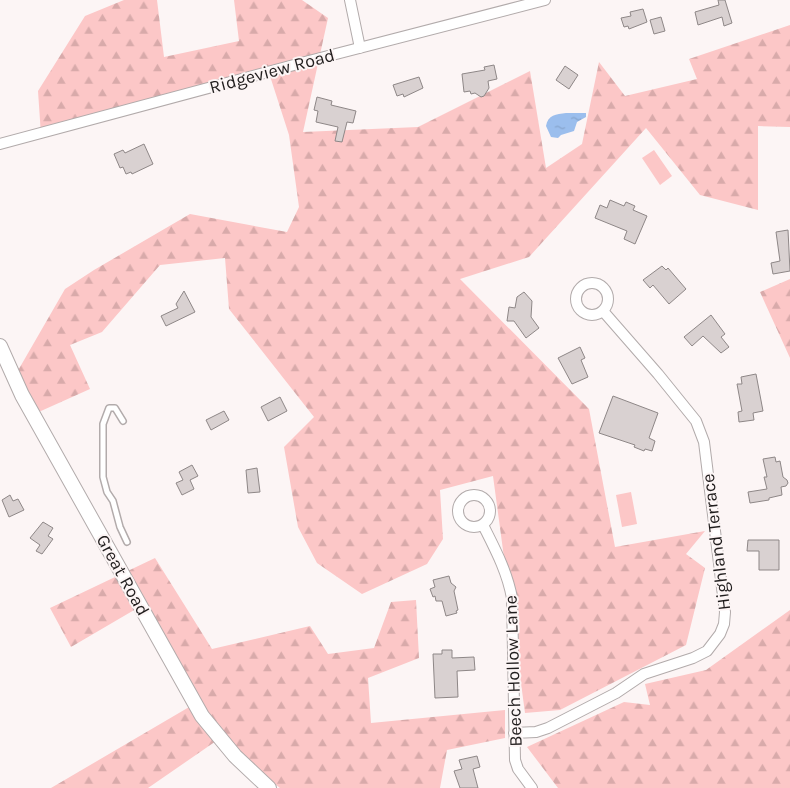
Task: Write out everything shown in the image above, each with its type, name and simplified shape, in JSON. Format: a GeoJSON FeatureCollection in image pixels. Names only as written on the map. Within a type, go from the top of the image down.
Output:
{"type":"FeatureCollection","features":[{"type":"Feature","properties":{"kind":"street"},"geometry":{"type":"LineString","coordinates":[[350,0],[360,48]]}},
{"type":"Feature","properties":{"kind":"street","name":"Ridgeview Road"},"geometry":{"type":"LineString","coordinates":[[0,144],[545,0]]}},
{"type":"Feature","properties":{"kind":"street","name":"Highland Terrace"},"geometry":{"type":"LineString","coordinates":[[514,733],[536,732],[548,728],[616,693],[644,674],[698,656],[715,643],[724,624],[724,602],[701,430],[696,421],[658,374],[603,311]]}},
{"type":"Feature","properties":{"kind":"street","name":"Great Road"},"geometry":{"type":"LineString","coordinates":[[0,346],[3,360],[22,395],[202,716],[235,756],[269,788]]}},
{"type":"Feature","properties":{"kind":"street","name":"Beech Hollow Lane"},"geometry":{"type":"LineString","coordinates":[[483,525],[505,568],[512,598],[515,760],[518,769],[532,788]]}},
{"type":"Feature","properties":{"kind":"lane"},"geometry":{"type":"LineString","coordinates":[[123,421],[115,408],[110,408],[104,424],[102,451],[107,492],[113,501],[120,527],[127,542]]}},
{"type":"Feature","properties":{"kind":"green space"},"geometry":{"type":"Polygon","coordinates":[[[124,0],[157,0],[164,57],[239,41],[234,0],[302,0],[328,18],[303,132],[418,127],[530,71],[546,168],[582,144],[599,62],[625,96],[697,79],[689,59],[790,25],[790,127],[758,126],[758,210],[700,195],[646,128],[529,257],[460,279],[589,409],[615,547],[705,531],[686,554],[705,568],[686,645],[560,710],[525,713],[493,476],[440,490],[443,539],[427,564],[362,594],[317,563],[298,527],[284,447],[314,417],[229,309],[225,258],[160,265],[102,332],[70,345],[90,389],[32,415],[16,374],[65,289],[190,214],[287,232],[299,207],[289,135],[270,76],[41,135],[38,91],[85,16],[124,0]]]}},
{"type":"Feature","properties":{"kind":"green space"},"geometry":{"type":"Polygon","coordinates":[[[654,150],[672,176],[660,185],[642,158],[654,150]]]}},
{"type":"Feature","properties":{"kind":"green space"},"geometry":{"type":"Polygon","coordinates":[[[790,279],[790,358],[760,292],[790,279]]]}},
{"type":"Feature","properties":{"kind":"green space"},"geometry":{"type":"Polygon","coordinates":[[[631,492],[637,524],[622,527],[616,495],[631,492]]]}},
{"type":"Feature","properties":{"kind":"green space"},"geometry":{"type":"Polygon","coordinates":[[[155,558],[212,649],[310,626],[328,654],[374,648],[391,602],[416,600],[419,658],[368,678],[371,723],[505,710],[505,738],[447,750],[440,788],[280,788],[219,739],[148,788],[51,788],[196,703],[141,606],[71,647],[50,608],[155,558]]]}},
{"type":"Feature","properties":{"kind":"green space"},"geometry":{"type":"Polygon","coordinates":[[[790,610],[790,788],[558,788],[527,747],[624,702],[650,705],[645,684],[706,670],[790,610]]]}},
{"type":"Feature","properties":{"kind":"water"},"geometry":{"type":"Polygon","coordinates":[[[566,113],[586,113],[586,117],[577,122],[574,131],[561,135],[558,138],[551,137],[546,126],[547,122],[551,117],[566,113]]]}},
{"type":"Feature","properties":{"kind":"building"},"geometry":{"type":"Polygon","coordinates":[[[718,0],[725,0],[732,23],[724,26],[722,17],[698,25],[695,12],[719,5],[718,0]]]}},
{"type":"Feature","properties":{"kind":"building"},"geometry":{"type":"Polygon","coordinates":[[[643,9],[647,22],[629,29],[628,26],[624,27],[621,18],[631,16],[630,12],[643,9]]]}},
{"type":"Feature","properties":{"kind":"building"},"geometry":{"type":"Polygon","coordinates":[[[661,17],[665,31],[654,34],[650,20],[661,17]]]}},
{"type":"Feature","properties":{"kind":"building"},"geometry":{"type":"Polygon","coordinates":[[[494,65],[497,79],[488,81],[489,88],[484,96],[481,97],[475,93],[471,94],[470,91],[464,92],[462,74],[485,70],[484,67],[494,65]]]}},
{"type":"Feature","properties":{"kind":"building"},"geometry":{"type":"Polygon","coordinates":[[[565,66],[578,75],[569,89],[556,80],[565,66]]]}},
{"type":"Feature","properties":{"kind":"building"},"geometry":{"type":"Polygon","coordinates":[[[419,77],[423,88],[404,97],[403,94],[397,96],[393,85],[419,77]]]}},
{"type":"Feature","properties":{"kind":"building"},"geometry":{"type":"Polygon","coordinates":[[[317,97],[332,101],[331,105],[356,111],[353,123],[347,122],[342,142],[335,141],[338,127],[316,122],[318,111],[314,110],[317,97]]]}},
{"type":"Feature","properties":{"kind":"building"},"geometry":{"type":"Polygon","coordinates":[[[144,144],[153,164],[132,174],[131,172],[126,174],[123,167],[120,168],[114,154],[123,150],[125,153],[144,144]]]}},
{"type":"Feature","properties":{"kind":"building"},"geometry":{"type":"Polygon","coordinates":[[[610,200],[624,206],[626,202],[635,206],[633,210],[647,216],[635,244],[624,239],[627,231],[595,218],[600,205],[607,208],[610,200]]]}},
{"type":"Feature","properties":{"kind":"building"},"geometry":{"type":"Polygon","coordinates":[[[788,230],[790,271],[773,274],[771,263],[780,261],[776,232],[788,230]]]}},
{"type":"Feature","properties":{"kind":"building"},"geometry":{"type":"Polygon","coordinates":[[[662,266],[666,270],[668,268],[686,289],[669,304],[653,285],[650,288],[643,280],[662,266]]]}},
{"type":"Feature","properties":{"kind":"building"},"geometry":{"type":"Polygon","coordinates":[[[184,291],[195,312],[166,326],[161,316],[178,308],[176,304],[184,291]]]}},
{"type":"Feature","properties":{"kind":"building"},"geometry":{"type":"Polygon","coordinates":[[[524,292],[532,301],[531,317],[539,328],[526,338],[514,321],[507,321],[509,307],[515,308],[517,297],[524,292]]]}},
{"type":"Feature","properties":{"kind":"building"},"geometry":{"type":"Polygon","coordinates":[[[711,315],[725,334],[721,337],[729,347],[721,353],[703,336],[692,346],[684,337],[711,315]]]}},
{"type":"Feature","properties":{"kind":"building"},"geometry":{"type":"Polygon","coordinates":[[[580,347],[585,358],[581,360],[588,377],[572,384],[558,358],[580,347]]]}},
{"type":"Feature","properties":{"kind":"building"},"geometry":{"type":"Polygon","coordinates":[[[756,374],[763,411],[753,413],[754,420],[739,422],[738,412],[742,411],[737,384],[742,384],[741,377],[756,374]]]}},
{"type":"Feature","properties":{"kind":"building"},"geometry":{"type":"Polygon","coordinates":[[[613,396],[658,413],[649,438],[655,441],[652,451],[645,449],[644,451],[634,447],[635,445],[599,433],[613,396]]]}},
{"type":"Feature","properties":{"kind":"building"},"geometry":{"type":"Polygon","coordinates":[[[280,397],[287,411],[268,421],[261,407],[280,397]]]}},
{"type":"Feature","properties":{"kind":"building"},"geometry":{"type":"Polygon","coordinates":[[[224,411],[229,420],[211,430],[206,420],[224,411]]]}},
{"type":"Feature","properties":{"kind":"building"},"geometry":{"type":"Polygon","coordinates":[[[775,457],[776,462],[780,461],[783,477],[788,483],[786,486],[781,487],[782,495],[769,498],[769,500],[750,503],[748,492],[767,489],[764,477],[767,477],[763,459],[775,457]]]}},
{"type":"Feature","properties":{"kind":"building"},"geometry":{"type":"Polygon","coordinates":[[[192,465],[198,476],[190,480],[194,489],[182,495],[176,483],[183,480],[179,472],[192,465]]]}},
{"type":"Feature","properties":{"kind":"building"},"geometry":{"type":"Polygon","coordinates":[[[257,468],[260,492],[248,493],[246,470],[257,468]]]}},
{"type":"Feature","properties":{"kind":"building"},"geometry":{"type":"Polygon","coordinates":[[[10,495],[13,501],[18,499],[24,510],[9,517],[2,500],[10,495]]]}},
{"type":"Feature","properties":{"kind":"building"},"geometry":{"type":"Polygon","coordinates":[[[43,522],[53,528],[48,536],[53,539],[42,554],[36,551],[40,545],[30,538],[43,522]]]}},
{"type":"Feature","properties":{"kind":"building"},"geometry":{"type":"Polygon","coordinates":[[[748,540],[779,540],[779,570],[759,570],[759,551],[747,551],[748,540]]]}},
{"type":"Feature","properties":{"kind":"building"},"geometry":{"type":"Polygon","coordinates":[[[449,576],[451,583],[456,587],[454,591],[458,610],[456,611],[457,613],[446,616],[442,601],[436,601],[430,589],[435,587],[433,580],[449,576]]]}},
{"type":"Feature","properties":{"kind":"building"},"geometry":{"type":"Polygon","coordinates":[[[442,650],[452,650],[452,658],[474,657],[475,670],[457,671],[458,697],[435,698],[433,654],[442,654],[442,650]]]}},
{"type":"Feature","properties":{"kind":"building"},"geometry":{"type":"Polygon","coordinates":[[[477,756],[480,767],[473,769],[478,788],[460,788],[454,771],[462,769],[459,760],[477,756]]]}}]}
